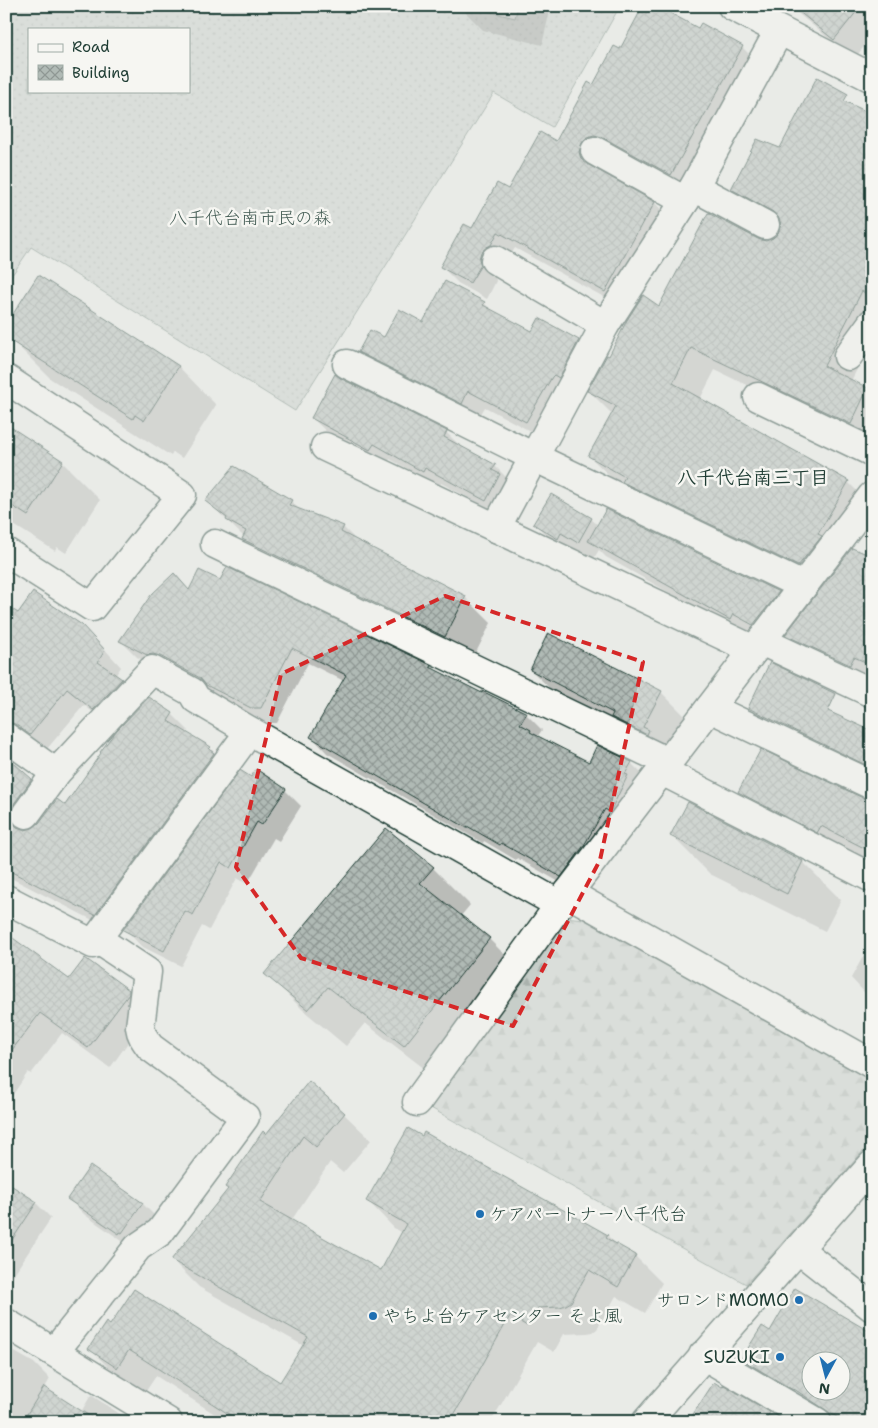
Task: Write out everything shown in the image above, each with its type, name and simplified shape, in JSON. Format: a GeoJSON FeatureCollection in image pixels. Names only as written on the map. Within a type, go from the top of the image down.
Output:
{"type":"FeatureCollection","features":[{"type":"Feature","properties":{"kind":"street"},"geometry":{"type":"LineString","coordinates":[[746,10],[779,31],[872,78]]}},
{"type":"Feature","properties":{"kind":"street"},"geometry":{"type":"LineString","coordinates":[[496,528],[605,325],[689,194],[779,31]]}},
{"type":"Feature","properties":{"kind":"street"},"geometry":{"type":"LineString","coordinates":[[594,151],[689,194],[765,225]]}},
{"type":"Feature","properties":{"kind":"street"},"geometry":{"type":"LineString","coordinates":[[495,260],[605,325]]}},
{"type":"Feature","properties":{"kind":"street"},"geometry":{"type":"LineString","coordinates":[[848,356],[872,323]]}},
{"type":"Feature","properties":{"kind":"street"},"geometry":{"type":"LineString","coordinates":[[347,364],[803,586]]}},
{"type":"Feature","properties":{"kind":"street"},"geometry":{"type":"LineString","coordinates":[[6,379],[182,495],[92,607],[6,552]]}},
{"type":"Feature","properties":{"kind":"street"},"geometry":{"type":"LineString","coordinates":[[758,397],[872,452]]}},
{"type":"Feature","properties":{"kind":"street"},"geometry":{"type":"LineString","coordinates":[[325,447],[496,528],[758,645],[872,693]]}},
{"type":"Feature","properties":{"kind":"street"},"geometry":{"type":"LineString","coordinates":[[417,1102],[564,899],[872,496]]}},
{"type":"Feature","properties":{"kind":"street"},"geometry":{"type":"LineString","coordinates":[[215,544],[665,766],[872,878]]}},
{"type":"Feature","properties":{"kind":"street"},"geometry":{"type":"LineString","coordinates":[[26,814],[56,773],[152,670],[192,692],[196,699],[350,793],[564,899],[872,1064]]}},
{"type":"Feature","properties":{"kind":"street"},"geometry":{"type":"LineString","coordinates":[[710,708],[872,785]]}},
{"type":"Feature","properties":{"kind":"street"},"geometry":{"type":"LineString","coordinates":[[6,899],[93,944],[250,731]]}},
{"type":"Feature","properties":{"kind":"street"},"geometry":{"type":"LineString","coordinates":[[6,737],[56,773]]}},
{"type":"Feature","properties":{"kind":"street"},"geometry":{"type":"LineString","coordinates":[[55,1351],[138,1247],[160,1232],[245,1117],[150,1047],[141,1034],[140,1027],[147,972],[97,939]]}},
{"type":"Feature","properties":{"kind":"street"},"geometry":{"type":"LineString","coordinates":[[646,1422],[872,1165]]}},
{"type":"Feature","properties":{"kind":"street"},"geometry":{"type":"LineString","coordinates":[[798,1249],[872,1307]]}},
{"type":"Feature","properties":{"kind":"street"},"geometry":{"type":"LineString","coordinates":[[6,1323],[55,1351],[168,1422]]}},
{"type":"Feature","properties":{"kind":"street"},"geometry":{"type":"LineString","coordinates":[[703,1355],[816,1422]]}},
{"type":"Feature","properties":{"kind":"highlighted area"},"geometry":{"type":"Polygon","coordinates":[[[445,596],[643,662],[600,860],[513,1026],[301,958],[236,867],[281,674],[445,596]]]}},
{"type":"Feature","properties":{"kind":"green space","name":"八千代台南市民の森"},"geometry":{"type":"Polygon","coordinates":[[[6,6],[466,6],[515,18],[518,6],[620,6],[552,127],[494,93],[295,411],[31,247],[6,284],[6,6]]]}},
{"type":"Feature","properties":{"kind":"green space"},"geometry":{"type":"Polygon","coordinates":[[[566,917],[583,919],[872,1081],[872,1141],[746,1284],[429,1107],[566,917]]]}},
{"type":"Feature","properties":{"kind":"building"},"geometry":{"type":"Polygon","coordinates":[[[643,6],[657,6],[698,28],[701,23],[743,46],[671,175],[602,137],[594,135],[587,137],[582,143],[579,152],[581,159],[587,164],[655,202],[605,292],[498,232],[491,245],[481,252],[479,259],[481,265],[470,283],[440,267],[464,224],[472,228],[497,183],[508,189],[540,132],[556,141],[588,82],[593,85],[614,46],[620,49],[643,6]]]}},
{"type":"Feature","properties":{"kind":"building"},"geometry":{"type":"Polygon","coordinates":[[[792,6],[861,6],[834,40],[792,6]]]}},
{"type":"Feature","properties":{"kind":"building"},"geometry":{"type":"Polygon","coordinates":[[[817,77],[848,94],[844,101],[872,114],[872,298],[862,291],[824,366],[868,388],[851,424],[691,348],[673,383],[849,481],[818,534],[822,536],[798,566],[622,482],[625,477],[588,456],[616,406],[587,391],[643,295],[659,306],[708,213],[758,239],[766,241],[778,233],[781,224],[773,212],[731,189],[757,139],[780,148],[817,77]]]}},
{"type":"Feature","properties":{"kind":"building"},"geometry":{"type":"Polygon","coordinates":[[[38,275],[179,366],[144,421],[135,415],[133,419],[6,338],[6,325],[38,275]]]}},
{"type":"Feature","properties":{"kind":"building"},"geometry":{"type":"Polygon","coordinates":[[[445,281],[485,302],[483,305],[532,331],[539,318],[579,340],[559,378],[554,375],[552,377],[526,422],[468,391],[462,404],[358,352],[370,330],[384,337],[399,309],[423,322],[445,281]]]}},
{"type":"Feature","properties":{"kind":"building"},"geometry":{"type":"Polygon","coordinates":[[[335,374],[447,431],[444,437],[496,465],[492,470],[500,474],[486,501],[425,468],[423,472],[374,444],[370,450],[311,418],[335,374]]]}},
{"type":"Feature","properties":{"kind":"building"},"geometry":{"type":"Polygon","coordinates":[[[6,424],[63,461],[28,516],[6,502],[6,424]]]}},
{"type":"Feature","properties":{"kind":"building"},"geometry":{"type":"Polygon","coordinates":[[[234,466],[292,500],[289,505],[344,526],[341,532],[466,596],[445,637],[242,539],[246,531],[226,520],[227,518],[205,501],[234,466]]]}},
{"type":"Feature","properties":{"kind":"building"},"geometry":{"type":"Polygon","coordinates":[[[551,494],[592,518],[578,543],[561,533],[558,539],[533,524],[551,494]]]}},
{"type":"Feature","properties":{"kind":"building"},"geometry":{"type":"Polygon","coordinates":[[[606,509],[779,592],[753,625],[733,614],[730,620],[588,541],[606,509]]]}},
{"type":"Feature","properties":{"kind":"building"},"geometry":{"type":"Polygon","coordinates":[[[852,548],[872,556],[872,665],[854,657],[850,665],[785,635],[852,548]]]}},
{"type":"Feature","properties":{"kind":"building"},"geometry":{"type":"Polygon","coordinates":[[[227,567],[431,665],[430,667],[482,693],[482,691],[527,713],[520,724],[531,730],[530,732],[589,762],[597,745],[632,762],[625,774],[628,775],[610,812],[605,809],[583,847],[561,877],[501,843],[500,845],[467,826],[467,828],[310,737],[346,675],[292,648],[261,708],[251,708],[206,685],[200,678],[160,656],[147,655],[119,641],[151,595],[174,573],[189,590],[199,570],[220,580],[227,567]]]}},
{"type":"Feature","properties":{"kind":"building"},"geometry":{"type":"Polygon","coordinates":[[[33,592],[82,625],[105,650],[98,662],[122,679],[93,710],[67,689],[30,735],[15,724],[6,722],[6,605],[18,613],[33,592]]]}},
{"type":"Feature","properties":{"kind":"building"},"geometry":{"type":"Polygon","coordinates":[[[548,633],[662,691],[643,727],[649,730],[647,735],[611,717],[613,713],[530,670],[548,633]]]}},
{"type":"Feature","properties":{"kind":"building"},"geometry":{"type":"Polygon","coordinates":[[[770,662],[836,694],[828,711],[872,731],[872,768],[748,708],[770,662]]]}},
{"type":"Feature","properties":{"kind":"building"},"geometry":{"type":"Polygon","coordinates":[[[149,697],[173,713],[168,721],[211,747],[209,749],[214,753],[95,915],[6,869],[6,756],[32,779],[13,805],[10,813],[12,821],[17,827],[25,830],[32,828],[39,823],[57,799],[65,805],[117,730],[149,697]]]}},
{"type":"Feature","properties":{"kind":"building"},"geometry":{"type":"Polygon","coordinates":[[[761,749],[865,799],[872,800],[872,852],[821,826],[817,833],[738,792],[761,749]]]}},
{"type":"Feature","properties":{"kind":"building"},"geometry":{"type":"Polygon","coordinates":[[[256,769],[286,789],[262,825],[257,822],[231,868],[221,862],[193,915],[185,911],[164,951],[123,930],[240,770],[251,777],[256,769]]]}},
{"type":"Feature","properties":{"kind":"building"},"geometry":{"type":"Polygon","coordinates":[[[688,802],[803,861],[787,894],[670,836],[688,802]]]}},
{"type":"Feature","properties":{"kind":"building"},"geometry":{"type":"Polygon","coordinates":[[[386,828],[434,867],[420,883],[490,938],[404,1046],[328,987],[308,1010],[264,974],[386,828]]]}},
{"type":"Feature","properties":{"kind":"building"},"geometry":{"type":"Polygon","coordinates":[[[6,933],[69,979],[85,958],[129,990],[129,994],[88,1048],[40,1013],[6,1058],[6,933]]]}},
{"type":"Feature","properties":{"kind":"building"},"geometry":{"type":"Polygon","coordinates":[[[309,1081],[345,1113],[316,1147],[303,1136],[260,1202],[381,1270],[406,1224],[366,1201],[408,1128],[422,1136],[424,1132],[608,1235],[606,1238],[636,1255],[618,1287],[589,1270],[571,1302],[566,1305],[538,1308],[527,1326],[510,1316],[450,1422],[241,1422],[129,1350],[117,1368],[88,1349],[106,1322],[110,1325],[134,1289],[280,1382],[308,1337],[171,1260],[228,1189],[225,1187],[263,1131],[266,1134],[309,1081]]]}},
{"type":"Feature","properties":{"kind":"building"},"geometry":{"type":"Polygon","coordinates":[[[90,1166],[143,1203],[122,1233],[120,1232],[119,1234],[67,1199],[90,1166]]]}},
{"type":"Feature","properties":{"kind":"building"},"geometry":{"type":"Polygon","coordinates":[[[6,1182],[37,1202],[6,1249],[6,1182]]]}},
{"type":"Feature","properties":{"kind":"building"},"geometry":{"type":"Polygon","coordinates":[[[795,1288],[872,1333],[872,1411],[865,1422],[844,1422],[811,1400],[850,1400],[850,1350],[800,1350],[800,1393],[741,1359],[762,1326],[770,1331],[795,1288]]]}},
{"type":"Feature","properties":{"kind":"building"},"geometry":{"type":"Polygon","coordinates":[[[714,1382],[722,1387],[724,1385],[770,1412],[764,1422],[688,1422],[714,1382]]]}},
{"type":"Feature","properties":{"kind":"building"},"geometry":{"type":"Polygon","coordinates":[[[44,1387],[99,1422],[22,1422],[44,1387]]]}},
{"type":"Feature","properties":{"kind":"place","name":"ケアパートナー八千代台"},"geometry":{"type":"Point","coordinates":[480,1214]}},
{"type":"Feature","properties":{"kind":"place","name":"サロンドMOMO"},"geometry":{"type":"Point","coordinates":[799,1300]}},
{"type":"Feature","properties":{"kind":"place","name":"やちよ台ケアセンター そよ風"},"geometry":{"type":"Point","coordinates":[373,1316]}},
{"type":"Feature","properties":{"kind":"place","name":"SUZUKI"},"geometry":{"type":"Point","coordinates":[780,1357]}},
{"type":"Feature","properties":{"kind":"district","name":"八千代台南三丁目"},"geometry":{"type":"Point","coordinates":[753,477]}}]}
